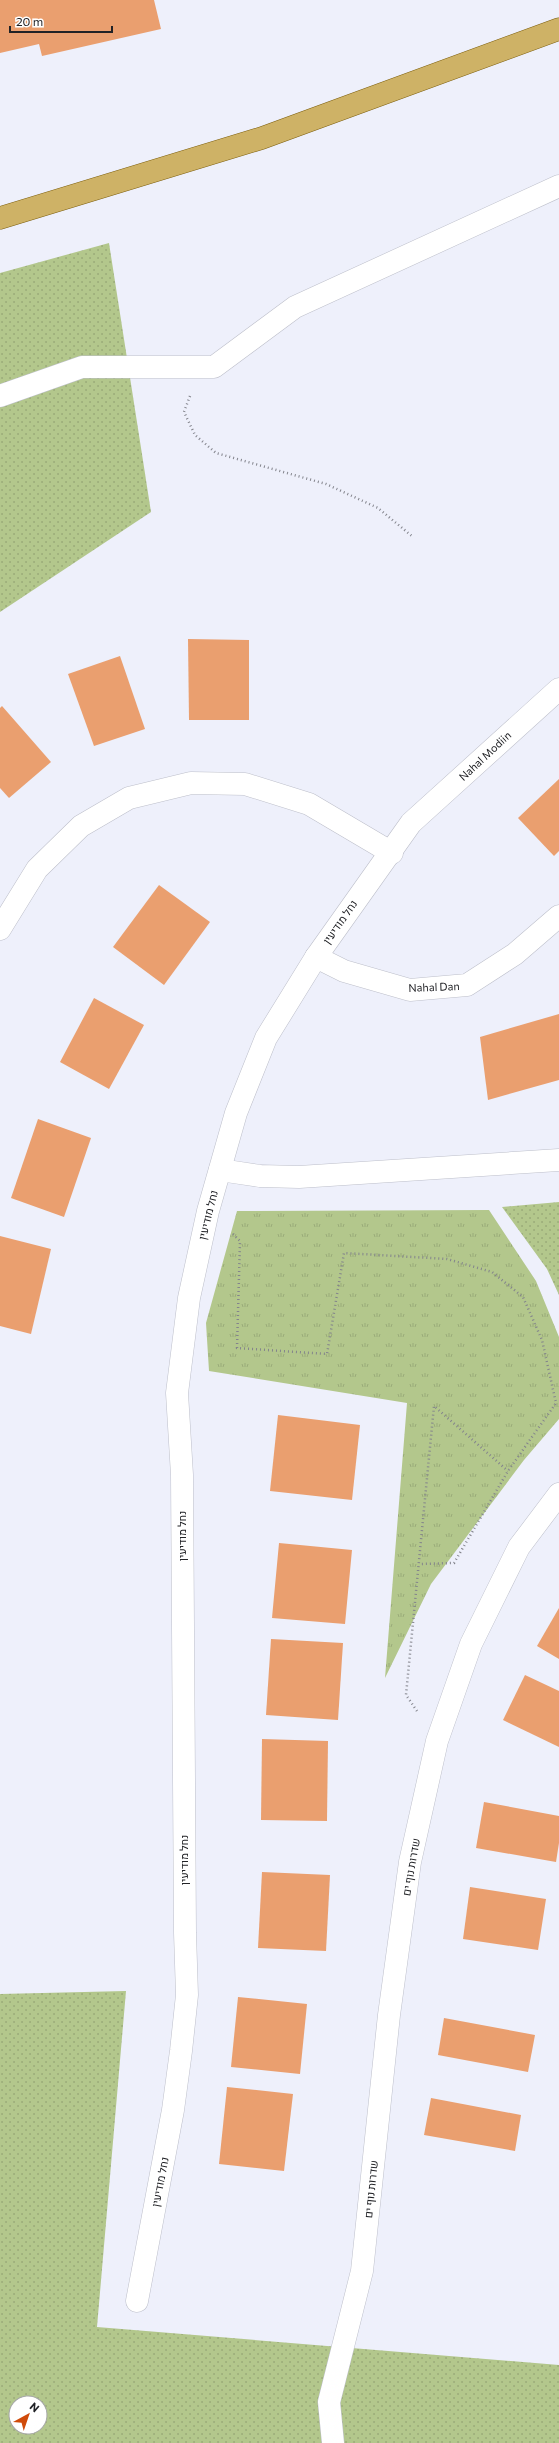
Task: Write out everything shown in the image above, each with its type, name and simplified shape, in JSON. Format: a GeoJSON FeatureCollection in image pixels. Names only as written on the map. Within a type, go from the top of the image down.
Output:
{"type":"FeatureCollection","features":[{"type":"Feature","properties":{"kind":"main road"},"geometry":{"type":"LineString","coordinates":[[0,218],[262,138],[559,28]]}},
{"type":"Feature","properties":{"kind":"street"},"geometry":{"type":"LineString","coordinates":[[0,396],[82,367],[214,367],[295,307],[559,186]]}},
{"type":"Feature","properties":{"kind":"street","name":"Nahal Modiin"},"geometry":{"type":"LineString","coordinates":[[411,823],[559,689]]}},
{"type":"Feature","properties":{"kind":"street"},"geometry":{"type":"LineString","coordinates":[[0,929],[38,870],[81,826],[128,798],[191,783],[245,784],[309,804],[392,853]]}},
{"type":"Feature","properties":{"kind":"street","name":"נחל מודיעין"},"geometry":{"type":"LineString","coordinates":[[137,2302],[173,2110],[187,1995],[184,1933],[182,1475],[177,1393],[190,1298],[208,1211],[236,1113],[266,1038],[316,957],[362,890],[392,853],[411,823]]}},
{"type":"Feature","properties":{"kind":"street","name":"Nahal Dan"},"geometry":{"type":"LineString","coordinates":[[316,957],[344,971],[410,990],[467,985],[515,954],[559,916]]}},
{"type":"Feature","properties":{"kind":"street"},"geometry":{"type":"LineString","coordinates":[[220,1170],[260,1176],[299,1177],[559,1160]]}},
{"type":"Feature","properties":{"kind":"street","name":"שדרות נוף ים"},"geometry":{"type":"LineString","coordinates":[[333,2443],[329,2402],[362,2271],[389,2015],[410,1862],[437,1741],[471,1644],[519,1547],[559,1494]]}},
{"type":"Feature","properties":{"kind":"path"},"geometry":{"type":"LineString","coordinates":[[214,367],[194,387],[184,412],[194,435],[216,453],[326,484],[378,508],[413,537]]}},
{"type":"Feature","properties":{"kind":"path"},"geometry":{"type":"LineString","coordinates":[[208,1211],[240,1241],[237,1348],[327,1354],[344,1253],[448,1259],[492,1272],[523,1298],[542,1340],[556,1403],[508,1471],[454,1564],[419,1564]]}},
{"type":"Feature","properties":{"kind":"path"},"geometry":{"type":"LineString","coordinates":[[437,1741],[406,1695],[434,1406],[508,1471]]}},
{"type":"Feature","properties":{"kind":"green space"},"geometry":{"type":"Polygon","coordinates":[[[109,243],[151,512],[0,612],[0,273],[109,243]]]}},
{"type":"Feature","properties":{"kind":"green space"},"geometry":{"type":"Polygon","coordinates":[[[559,1202],[559,1295],[547,1269],[502,1207],[559,1202]]]}},
{"type":"Feature","properties":{"kind":"green space"},"geometry":{"type":"Polygon","coordinates":[[[489,1210],[536,1281],[559,1337],[559,1419],[524,1460],[431,1584],[385,1678],[407,1403],[209,1371],[206,1323],[237,1211],[489,1210]]]}},
{"type":"Feature","properties":{"kind":"green space"},"geometry":{"type":"Polygon","coordinates":[[[126,1991],[97,2327],[559,2365],[559,2443],[0,2443],[0,1994],[126,1991]]]}},
{"type":"Feature","properties":{"kind":"building"},"geometry":{"type":"Polygon","coordinates":[[[0,0],[154,0],[161,29],[42,56],[39,44],[0,53],[0,0]]]}},
{"type":"Feature","properties":{"kind":"building"},"geometry":{"type":"Polygon","coordinates":[[[188,639],[249,640],[249,720],[189,720],[188,639]]]}},
{"type":"Feature","properties":{"kind":"building"},"geometry":{"type":"Polygon","coordinates":[[[120,656],[145,729],[94,746],[68,674],[120,656]]]}},
{"type":"Feature","properties":{"kind":"building"},"geometry":{"type":"Polygon","coordinates":[[[2,706],[51,762],[9,798],[0,788],[0,708],[2,706]]]}},
{"type":"Feature","properties":{"kind":"building"},"geometry":{"type":"Polygon","coordinates":[[[559,779],[559,851],[554,856],[518,818],[559,779]]]}},
{"type":"Feature","properties":{"kind":"building"},"geometry":{"type":"Polygon","coordinates":[[[159,885],[210,922],[164,985],[113,947],[159,885]]]}},
{"type":"Feature","properties":{"kind":"building"},"geometry":{"type":"Polygon","coordinates":[[[94,998],[144,1025],[109,1089],[60,1062],[94,998]]]}},
{"type":"Feature","properties":{"kind":"building"},"geometry":{"type":"Polygon","coordinates":[[[559,1014],[559,1080],[488,1100],[480,1037],[559,1014]]]}},
{"type":"Feature","properties":{"kind":"building"},"geometry":{"type":"Polygon","coordinates":[[[38,1119],[91,1138],[64,1217],[11,1198],[38,1119]]]}},
{"type":"Feature","properties":{"kind":"building"},"geometry":{"type":"Polygon","coordinates":[[[0,1236],[51,1249],[31,1334],[0,1326],[0,1236]]]}},
{"type":"Feature","properties":{"kind":"building"},"geometry":{"type":"Polygon","coordinates":[[[278,1415],[360,1425],[352,1500],[270,1491],[278,1415]]]}},
{"type":"Feature","properties":{"kind":"building"},"geometry":{"type":"Polygon","coordinates":[[[279,1543],[352,1550],[345,1624],[272,1618],[279,1543]]]}},
{"type":"Feature","properties":{"kind":"building"},"geometry":{"type":"Polygon","coordinates":[[[559,1608],[559,1659],[537,1646],[559,1608]]]}},
{"type":"Feature","properties":{"kind":"building"},"geometry":{"type":"Polygon","coordinates":[[[271,1639],[343,1643],[338,1720],[266,1715],[271,1639]]]}},
{"type":"Feature","properties":{"kind":"building"},"geometry":{"type":"Polygon","coordinates":[[[525,1675],[559,1691],[559,1747],[503,1720],[525,1675]]]}},
{"type":"Feature","properties":{"kind":"building"},"geometry":{"type":"Polygon","coordinates":[[[262,1739],[328,1741],[327,1821],[261,1820],[262,1739]]]}},
{"type":"Feature","properties":{"kind":"building"},"geometry":{"type":"Polygon","coordinates":[[[484,1802],[559,1816],[559,1843],[556,1862],[476,1848],[484,1802]]]}},
{"type":"Feature","properties":{"kind":"building"},"geometry":{"type":"Polygon","coordinates":[[[262,1872],[330,1875],[326,1951],[258,1948],[262,1872]]]}},
{"type":"Feature","properties":{"kind":"building"},"geometry":{"type":"Polygon","coordinates":[[[470,1887],[546,1899],[538,1950],[463,1939],[470,1887]]]}},
{"type":"Feature","properties":{"kind":"building"},"geometry":{"type":"Polygon","coordinates":[[[238,1997],[307,2004],[300,2074],[231,2067],[238,1997]]]}},
{"type":"Feature","properties":{"kind":"building"},"geometry":{"type":"Polygon","coordinates":[[[444,2018],[535,2035],[528,2072],[438,2055],[444,2018]]]}},
{"type":"Feature","properties":{"kind":"building"},"geometry":{"type":"Polygon","coordinates":[[[227,2087],[293,2094],[284,2171],[219,2164],[227,2087]]]}},
{"type":"Feature","properties":{"kind":"building"},"geometry":{"type":"Polygon","coordinates":[[[431,2098],[521,2115],[515,2151],[424,2135],[431,2098]]]}}]}
